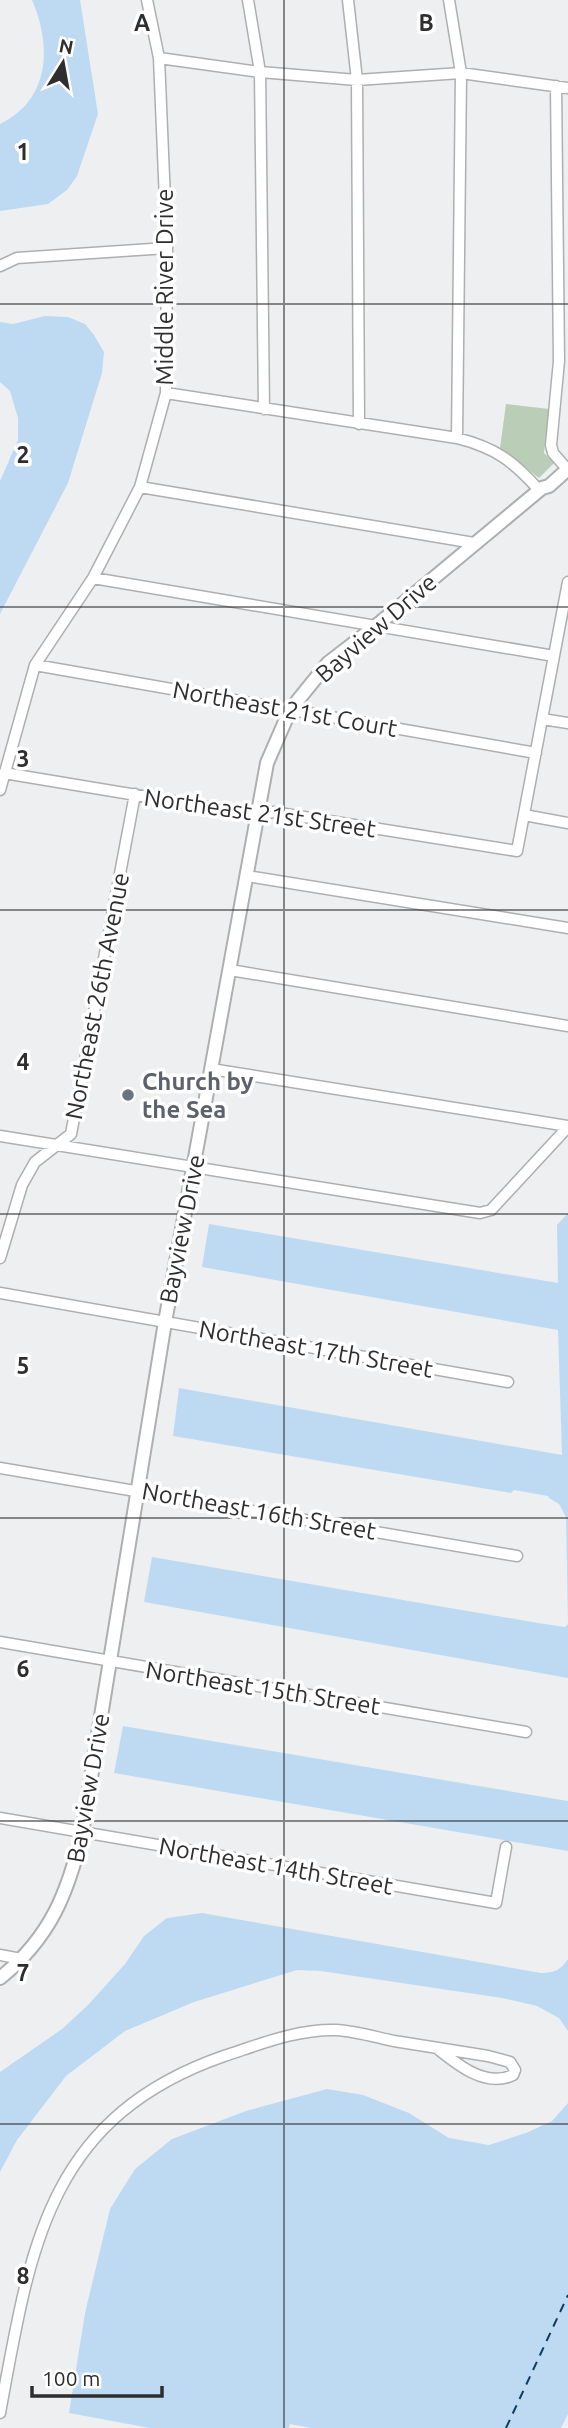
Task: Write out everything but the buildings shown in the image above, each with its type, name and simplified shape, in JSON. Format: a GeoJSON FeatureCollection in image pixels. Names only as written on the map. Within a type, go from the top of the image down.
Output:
{"type":"FeatureCollection","features":[{"type":"Feature","properties":{"kind":"street","name":"Middle River Drive"},"geometry":{"type":"LineString","coordinates":[[0,790],[35,665],[93,578],[140,487],[166,393],[167,248],[159,58],[147,0]]}},
{"type":"Feature","properties":{"kind":"street"},"geometry":{"type":"LineString","coordinates":[[248,0],[260,72],[264,409]]}},
{"type":"Feature","properties":{"kind":"street"},"geometry":{"type":"LineString","coordinates":[[348,0],[357,80],[359,424]]}},
{"type":"Feature","properties":{"kind":"street"},"geometry":{"type":"LineString","coordinates":[[449,0],[461,73],[457,438]]}},
{"type":"Feature","properties":{"kind":"street"},"geometry":{"type":"LineString","coordinates":[[159,58],[260,72],[357,80],[461,73],[568,88]]}},
{"type":"Feature","properties":{"kind":"street"},"geometry":{"type":"LineString","coordinates":[[556,86],[559,362],[551,445],[554,453],[567,467]]}},
{"type":"Feature","properties":{"kind":"street"},"geometry":{"type":"LineString","coordinates":[[0,266],[17,258],[167,248]]}},
{"type":"Feature","properties":{"kind":"street"},"geometry":{"type":"LineString","coordinates":[[166,393],[457,438],[496,451],[540,489]]}},
{"type":"Feature","properties":{"kind":"street","name":"Bayview Drive"},"geometry":{"type":"LineString","coordinates":[[0,1978],[36,1942],[59,1906],[72,1877],[82,1833],[165,1322],[267,763],[290,710],[328,663],[540,489],[549,486],[567,467]]}},
{"type":"Feature","properties":{"kind":"street"},"geometry":{"type":"LineString","coordinates":[[140,487],[474,543]]}},
{"type":"Feature","properties":{"kind":"street"},"geometry":{"type":"LineString","coordinates":[[93,578],[554,656]]}},
{"type":"Feature","properties":{"kind":"street"},"geometry":{"type":"LineString","coordinates":[[568,582],[564,623],[554,656],[524,815],[568,823]]}},
{"type":"Feature","properties":{"kind":"street","name":"Northeast 21st Court"},"geometry":{"type":"LineString","coordinates":[[35,665],[536,753]]}},
{"type":"Feature","properties":{"kind":"street"},"geometry":{"type":"LineString","coordinates":[[542,719],[568,723]]}},
{"type":"Feature","properties":{"kind":"street","name":"Northeast 21st Street"},"geometry":{"type":"LineString","coordinates":[[4,773],[257,815],[273,812],[517,851],[524,815]]}},
{"type":"Feature","properties":{"kind":"street","name":"Northeast 26th Avenue"},"geometry":{"type":"LineString","coordinates":[[0,1258],[22,1185],[35,1162],[71,1134],[135,794]]}},
{"type":"Feature","properties":{"kind":"street"},"geometry":{"type":"LineString","coordinates":[[247,876],[568,928]]}},
{"type":"Feature","properties":{"kind":"street"},"geometry":{"type":"LineString","coordinates":[[229,970],[568,1026]]}},
{"type":"Feature","properties":{"kind":"street"},"geometry":{"type":"LineString","coordinates":[[211,1069],[568,1127]]}},
{"type":"Feature","properties":{"kind":"street"},"geometry":{"type":"LineString","coordinates":[[0,1136],[480,1213],[491,1210],[568,1127]]}},
{"type":"Feature","properties":{"kind":"street","name":"Northeast 17th Street"},"geometry":{"type":"LineString","coordinates":[[0,1293],[508,1382]]}},
{"type":"Feature","properties":{"kind":"street","name":"Northeast 16th Street"},"geometry":{"type":"LineString","coordinates":[[0,1468],[517,1556]]}},
{"type":"Feature","properties":{"kind":"street","name":"Northeast 15th Street"},"geometry":{"type":"LineString","coordinates":[[0,1643],[526,1732]]}},
{"type":"Feature","properties":{"kind":"street","name":"Northeast 14th Street"},"geometry":{"type":"LineString","coordinates":[[0,1818],[496,1903],[506,1847]]}},
{"type":"Feature","properties":{"kind":"street"},"geometry":{"type":"LineString","coordinates":[[0,1955],[20,1959]]}},
{"type":"Feature","properties":{"kind":"street"},"geometry":{"type":"LineString","coordinates":[[0,2413],[33,2252],[61,2187],[83,2152],[102,2129],[126,2107],[158,2086],[197,2066],[301,2032],[338,2030],[501,2059],[510,2062],[515,2070],[513,2075],[506,2078],[491,2078],[467,2071],[438,2049]]}},
{"type":"Feature","properties":{"kind":"street"},"geometry":{"type":"LineString","coordinates":[[0,2348],[12,2350]]}},
{"type":"Feature","properties":{"kind":"green space"},"geometry":{"type":"Polygon","coordinates":[[[506,404],[549,409],[544,453],[554,463],[539,478],[500,448],[506,404]]]}},
{"type":"Feature","properties":{"kind":"water"},"geometry":{"type":"Polygon","coordinates":[[[32,0],[80,0],[98,114],[77,176],[67,190],[48,204],[0,211],[0,124],[17,114],[29,101],[42,70],[42,35],[32,0]]]}},
{"type":"Feature","properties":{"kind":"water"},"geometry":{"type":"Polygon","coordinates":[[[45,316],[68,317],[85,324],[104,352],[102,373],[68,483],[0,614],[0,481],[18,440],[18,418],[10,391],[0,382],[0,322],[13,324],[45,316]]]}},
{"type":"Feature","properties":{"kind":"water"},"geometry":{"type":"Polygon","coordinates":[[[568,1213],[568,1623],[566,1517],[559,1504],[548,1496],[514,1490],[511,1493],[173,1436],[179,1388],[562,1455],[558,1330],[202,1267],[209,1224],[558,1283],[557,1225],[568,1213]]]}},
{"type":"Feature","properties":{"kind":"water"},"geometry":{"type":"Polygon","coordinates":[[[152,1557],[538,1623],[565,1627],[568,1624],[568,1678],[144,1602],[152,1557]]]}},
{"type":"Feature","properties":{"kind":"water"},"geometry":{"type":"Polygon","coordinates":[[[123,1726],[568,1801],[568,1851],[114,1773],[123,1726]]]}},
{"type":"Feature","properties":{"kind":"water"},"geometry":{"type":"Polygon","coordinates":[[[202,1913],[541,1973],[557,1970],[568,1959],[568,2031],[559,2018],[537,2006],[502,1998],[321,1971],[297,1970],[194,2002],[125,2031],[66,2076],[17,2140],[0,2172],[0,2072],[62,2029],[88,2005],[125,1964],[144,1936],[167,1918],[202,1913]]]}},
{"type":"Feature","properties":{"kind":"water"},"geometry":{"type":"Polygon","coordinates":[[[327,2089],[363,2095],[409,2113],[449,2138],[489,2145],[552,2121],[568,2103],[568,2414],[561,2428],[311,2428],[290,2424],[289,2428],[150,2428],[69,2413],[85,2313],[110,2209],[135,2169],[172,2139],[246,2111],[327,2089]]]}},
{"type":"Feature","properties":{"kind":"ferry route"},"geometry":{"type":"LineString","coordinates":[[506,2428],[568,2295]]}},
{"type":"Feature","properties":{"kind":"place","name":"Church by the Sea"},"geometry":{"type":"Point","coordinates":[128,1095]}}]}
